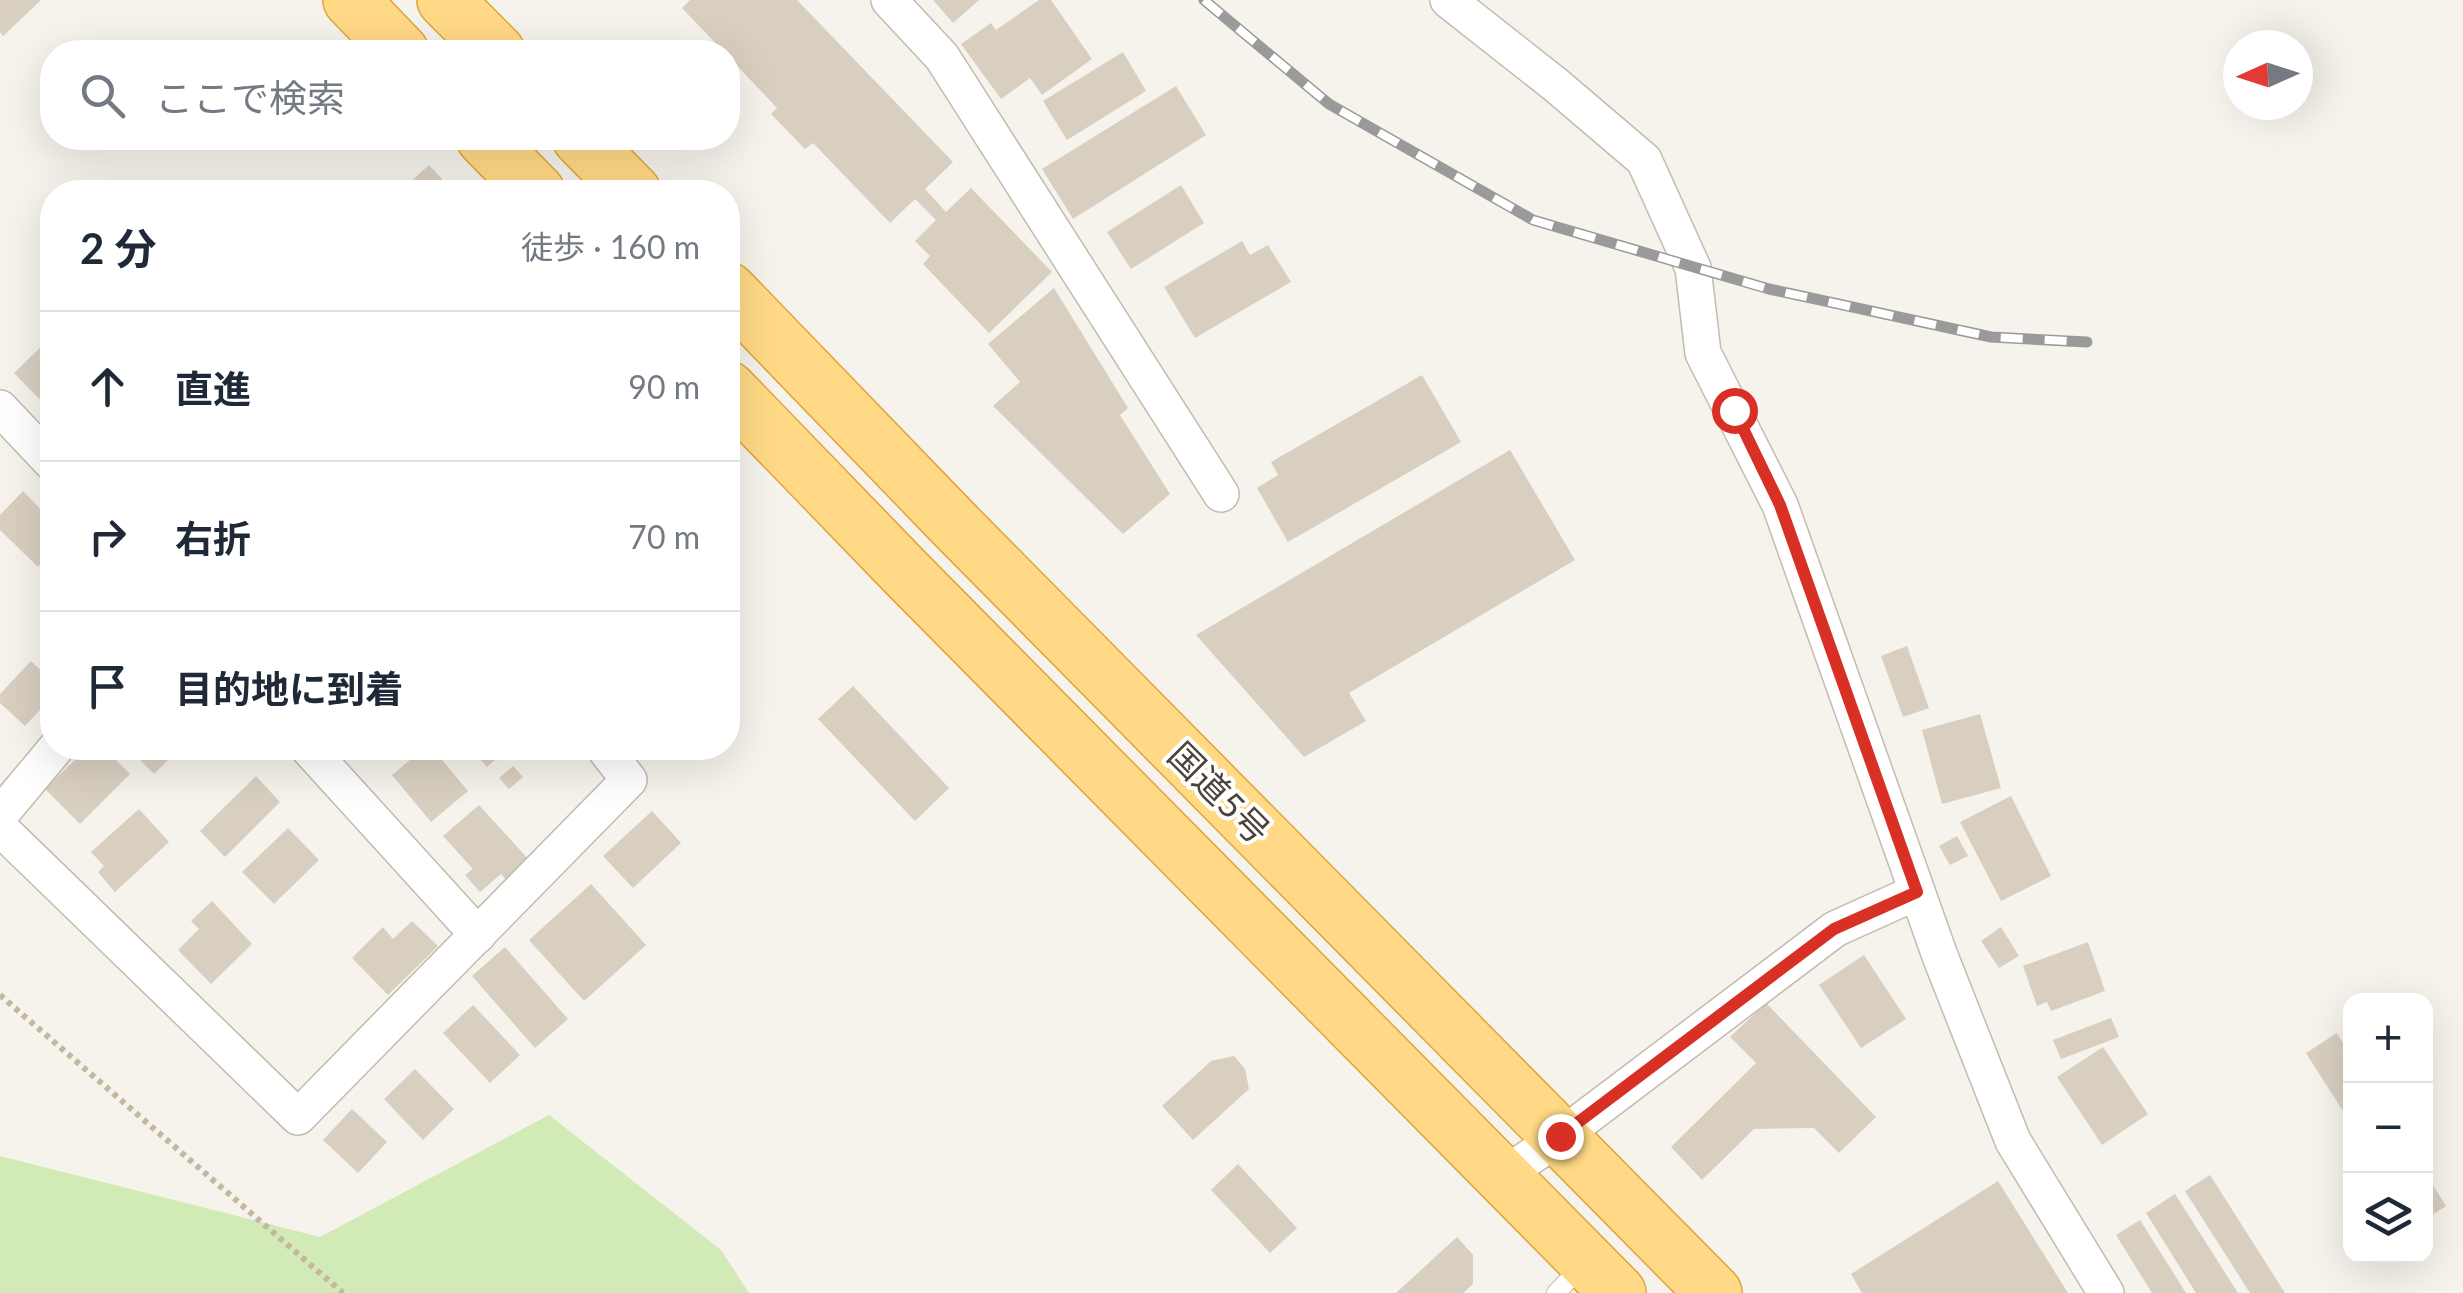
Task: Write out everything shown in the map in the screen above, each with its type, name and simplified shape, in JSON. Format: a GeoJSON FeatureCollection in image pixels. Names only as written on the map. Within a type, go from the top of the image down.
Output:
{"type":"FeatureCollection","features":[{"type":"Feature","properties":{"kind":"highway"},"geometry":{"type":"LineString","coordinates":[[350,0],[390,40]]}},
{"type":"Feature","properties":{"kind":"highway"},"geometry":{"type":"LineString","coordinates":[[445,0],[485,40]]}},
{"type":"Feature","properties":{"kind":"highway"},"geometry":{"type":"LineString","coordinates":[[496,150],[526,180]]}},
{"type":"Feature","properties":{"kind":"highway"},"geometry":{"type":"LineString","coordinates":[[592,150],[621,180]]}},
{"type":"Feature","properties":{"kind":"highway","name":"国道5号"},"geometry":{"type":"LineString","coordinates":[[740,302],[982,553],[1714,1293]]}},
{"type":"Feature","properties":{"kind":"highway","name":"国道5号"},"geometry":{"type":"LineString","coordinates":[[740,401],[1502,1176],[1587,1282]]}},
{"type":"Feature","properties":{"kind":"street"},"geometry":{"type":"LineString","coordinates":[[889,0],[942,57],[1221,494]]}},
{"type":"Feature","properties":{"kind":"street"},"geometry":{"type":"LineString","coordinates":[[1448,0],[1644,160],[1693,268],[1703,353],[1780,505],[1940,956],[2013,1140],[2106,1293]]}},
{"type":"Feature","properties":{"kind":"street"},"geometry":{"type":"LineString","coordinates":[[0,408],[40,450]]}},
{"type":"Feature","properties":{"kind":"street"},"geometry":{"type":"LineString","coordinates":[[0,815],[46,760]]}},
{"type":"Feature","properties":{"kind":"street"},"geometry":{"type":"LineString","coordinates":[[319,760],[478,935]]}},
{"type":"Feature","properties":{"kind":"street"},"geometry":{"type":"LineString","coordinates":[[0,828],[298,1118],[630,780],[614,760]]}},
{"type":"Feature","properties":{"kind":"street"},"geometry":{"type":"LineString","coordinates":[[1502,1176],[1834,929],[1917,892]]}},
{"type":"Feature","properties":{"kind":"path"},"geometry":{"type":"LineString","coordinates":[[0,995],[343,1293]]}},
{"type":"Feature","properties":{"kind":"green space"},"geometry":{"type":"Polygon","coordinates":[[[549,1115],[721,1250],[749,1293],[0,1293],[0,1156],[320,1237],[549,1115]]]}},
{"type":"Feature","properties":{"kind":"building"},"geometry":{"type":"Polygon","coordinates":[[[0,0],[41,0],[3,36],[0,0]]]}},
{"type":"Feature","properties":{"kind":"building"},"geometry":{"type":"Polygon","coordinates":[[[690,0],[797,0],[953,162],[925,189],[946,212],[971,188],[1052,272],[989,333],[923,264],[930,256],[915,241],[936,220],[915,199],[890,223],[813,143],[805,149],[771,114],[777,108],[740,69],[740,40],[713,40],[682,8],[690,0]]]}},
{"type":"Feature","properties":{"kind":"building"},"geometry":{"type":"Polygon","coordinates":[[[933,0],[979,0],[953,23],[933,0]]]}},
{"type":"Feature","properties":{"kind":"building"},"geometry":{"type":"Polygon","coordinates":[[[1039,0],[1051,0],[1092,59],[1042,95],[1030,78],[1001,99],[961,44],[991,23],[996,30],[1039,0]]]}},
{"type":"Feature","properties":{"kind":"building"},"geometry":{"type":"Polygon","coordinates":[[[1123,52],[1146,91],[1067,140],[1043,101],[1123,52]]]}},
{"type":"Feature","properties":{"kind":"building"},"geometry":{"type":"Polygon","coordinates":[[[1176,86],[1206,135],[1073,219],[1042,169],[1176,86]]]}},
{"type":"Feature","properties":{"kind":"building"},"geometry":{"type":"Polygon","coordinates":[[[429,165],[443,180],[412,180],[429,165]]]}},
{"type":"Feature","properties":{"kind":"building"},"geometry":{"type":"Polygon","coordinates":[[[1181,185],[1204,223],[1131,269],[1107,232],[1181,185]]]}},
{"type":"Feature","properties":{"kind":"building"},"geometry":{"type":"Polygon","coordinates":[[[1242,241],[1250,255],[1268,245],[1291,282],[1195,338],[1164,287],[1242,241]]]}},
{"type":"Feature","properties":{"kind":"building"},"geometry":{"type":"Polygon","coordinates":[[[1054,288],[1128,408],[1120,415],[1170,494],[1123,534],[993,406],[1020,382],[988,344],[1054,288]]]}},
{"type":"Feature","properties":{"kind":"building"},"geometry":{"type":"Polygon","coordinates":[[[40,348],[40,400],[14,373],[40,348]]]}},
{"type":"Feature","properties":{"kind":"building"},"geometry":{"type":"Polygon","coordinates":[[[1422,375],[1461,442],[1288,542],[1257,488],[1278,475],[1271,462],[1422,375]]]}},
{"type":"Feature","properties":{"kind":"building"},"geometry":{"type":"Polygon","coordinates":[[[1510,450],[1575,560],[1349,693],[1366,721],[1304,757],[1196,635],[1510,450]]]}},
{"type":"Feature","properties":{"kind":"building"},"geometry":{"type":"Polygon","coordinates":[[[23,491],[40,509],[38,567],[0,530],[0,515],[23,491]]]}},
{"type":"Feature","properties":{"kind":"building"},"geometry":{"type":"Polygon","coordinates":[[[1907,646],[1929,708],[1903,717],[1881,656],[1907,646]]]}},
{"type":"Feature","properties":{"kind":"building"},"geometry":{"type":"Polygon","coordinates":[[[31,661],[40,670],[40,710],[25,726],[0,703],[0,694],[31,661]]]}},
{"type":"Feature","properties":{"kind":"building"},"geometry":{"type":"Polygon","coordinates":[[[853,686],[949,788],[915,821],[818,719],[853,686]]]}},
{"type":"Feature","properties":{"kind":"building"},"geometry":{"type":"Polygon","coordinates":[[[1980,714],[2001,788],[1942,804],[1922,730],[1980,714]]]}},
{"type":"Feature","properties":{"kind":"building"},"geometry":{"type":"Polygon","coordinates":[[[75,760],[116,760],[130,774],[80,824],[45,789],[75,760]]]}},
{"type":"Feature","properties":{"kind":"building"},"geometry":{"type":"Polygon","coordinates":[[[140,760],[168,760],[154,774],[140,760]]]}},
{"type":"Feature","properties":{"kind":"building"},"geometry":{"type":"Polygon","coordinates":[[[410,760],[442,760],[468,791],[431,822],[392,775],[410,760]]]}},
{"type":"Feature","properties":{"kind":"building"},"geometry":{"type":"Polygon","coordinates":[[[513,766],[523,777],[509,789],[499,778],[513,766]]]}},
{"type":"Feature","properties":{"kind":"building"},"geometry":{"type":"Polygon","coordinates":[[[256,776],[280,802],[225,857],[200,831],[256,776]]]}},
{"type":"Feature","properties":{"kind":"building"},"geometry":{"type":"Polygon","coordinates":[[[2011,796],[2051,876],[2001,901],[1960,822],[2011,796]]]}},
{"type":"Feature","properties":{"kind":"building"},"geometry":{"type":"Polygon","coordinates":[[[479,805],[531,862],[508,882],[501,874],[480,892],[465,875],[473,869],[443,836],[479,805]]]}},
{"type":"Feature","properties":{"kind":"building"},"geometry":{"type":"Polygon","coordinates":[[[139,809],[169,842],[115,892],[98,872],[104,866],[91,852],[139,809]]]}},
{"type":"Feature","properties":{"kind":"building"},"geometry":{"type":"Polygon","coordinates":[[[652,811],[681,843],[633,888],[603,856],[652,811]]]}},
{"type":"Feature","properties":{"kind":"building"},"geometry":{"type":"Polygon","coordinates":[[[288,828],[319,860],[274,904],[242,872],[288,828]]]}},
{"type":"Feature","properties":{"kind":"building"},"geometry":{"type":"Polygon","coordinates":[[[1957,836],[1968,856],[1950,865],[1939,846],[1957,836]]]}},
{"type":"Feature","properties":{"kind":"building"},"geometry":{"type":"Polygon","coordinates":[[[591,884],[646,945],[584,1001],[529,940],[591,884]]]}},
{"type":"Feature","properties":{"kind":"building"},"geometry":{"type":"Polygon","coordinates":[[[212,901],[252,944],[211,984],[178,950],[199,929],[191,921],[212,901]]]}},
{"type":"Feature","properties":{"kind":"building"},"geometry":{"type":"Polygon","coordinates":[[[412,921],[438,946],[388,995],[352,958],[383,927],[393,939],[412,921]]]}},
{"type":"Feature","properties":{"kind":"building"},"geometry":{"type":"Polygon","coordinates":[[[2001,927],[2019,956],[1999,968],[1981,941],[2001,927]]]}},
{"type":"Feature","properties":{"kind":"building"},"geometry":{"type":"Polygon","coordinates":[[[2088,942],[2105,991],[2051,1011],[2047,1002],[2037,1006],[2023,966],[2088,942]]]}},
{"type":"Feature","properties":{"kind":"building"},"geometry":{"type":"Polygon","coordinates":[[[505,947],[568,1019],[535,1048],[472,976],[505,947]]]}},
{"type":"Feature","properties":{"kind":"building"},"geometry":{"type":"Polygon","coordinates":[[[1864,955],[1906,1019],[1861,1048],[1819,985],[1864,955]]]}},
{"type":"Feature","properties":{"kind":"building"},"geometry":{"type":"Polygon","coordinates":[[[1766,1003],[1876,1117],[1839,1153],[1814,1128],[1754,1129],[1702,1180],[1671,1147],[1756,1063],[1730,1037],[1766,1003]]]}},
{"type":"Feature","properties":{"kind":"building"},"geometry":{"type":"Polygon","coordinates":[[[473,1005],[520,1055],[490,1083],[443,1033],[473,1005]]]}},
{"type":"Feature","properties":{"kind":"building"},"geometry":{"type":"Polygon","coordinates":[[[2111,1018],[2119,1037],[2061,1059],[2053,1040],[2111,1018]]]}},
{"type":"Feature","properties":{"kind":"building"},"geometry":{"type":"Polygon","coordinates":[[[2337,1033],[2343,1043],[2343,1111],[2306,1053],[2337,1033]]]}},
{"type":"Feature","properties":{"kind":"building"},"geometry":{"type":"Polygon","coordinates":[[[2103,1047],[2148,1114],[2102,1145],[2057,1077],[2103,1047]]]}},
{"type":"Feature","properties":{"kind":"building"},"geometry":{"type":"Polygon","coordinates":[[[1234,1056],[1245,1069],[1249,1089],[1193,1140],[1162,1106],[1211,1061],[1234,1056]]]}},
{"type":"Feature","properties":{"kind":"building"},"geometry":{"type":"Polygon","coordinates":[[[415,1069],[454,1109],[423,1140],[384,1099],[415,1069]]]}},
{"type":"Feature","properties":{"kind":"building"},"geometry":{"type":"Polygon","coordinates":[[[352,1109],[387,1142],[358,1173],[323,1140],[352,1109]]]}},
{"type":"Feature","properties":{"kind":"building"},"geometry":{"type":"Polygon","coordinates":[[[1238,1164],[1297,1228],[1270,1253],[1211,1190],[1238,1164]]]}},
{"type":"Feature","properties":{"kind":"building"},"geometry":{"type":"Polygon","coordinates":[[[2210,1175],[2285,1293],[2250,1293],[2185,1191],[2210,1175]]]}},
{"type":"Feature","properties":{"kind":"building"},"geometry":{"type":"Polygon","coordinates":[[[1998,1181],[2068,1293],[1862,1293],[1851,1274],[1998,1181]]]}},
{"type":"Feature","properties":{"kind":"building"},"geometry":{"type":"Polygon","coordinates":[[[2433,1185],[2446,1206],[2433,1214],[2433,1185]]]}},
{"type":"Feature","properties":{"kind":"building"},"geometry":{"type":"Polygon","coordinates":[[[2175,1194],[2238,1293],[2196,1293],[2146,1213],[2175,1194]]]}},
{"type":"Feature","properties":{"kind":"building"},"geometry":{"type":"Polygon","coordinates":[[[2140,1220],[2186,1293],[2152,1293],[2116,1235],[2140,1220]]]}},
{"type":"Feature","properties":{"kind":"building"},"geometry":{"type":"Polygon","coordinates":[[[1457,1237],[1473,1255],[1473,1284],[1463,1293],[1396,1293],[1457,1237]]]}},
{"type":"Feature","properties":{"kind":"railway"},"geometry":{"type":"LineString","coordinates":[[1204,0],[1329,104],[1533,220],[1769,289],[1991,337],[2087,342]]}},
{"type":"Feature","properties":{"kind":"route"},"geometry":{"type":"LineString","coordinates":[[1560,1136],[1834,929],[1917,892],[1780,505],[1734,410]]}}]}
